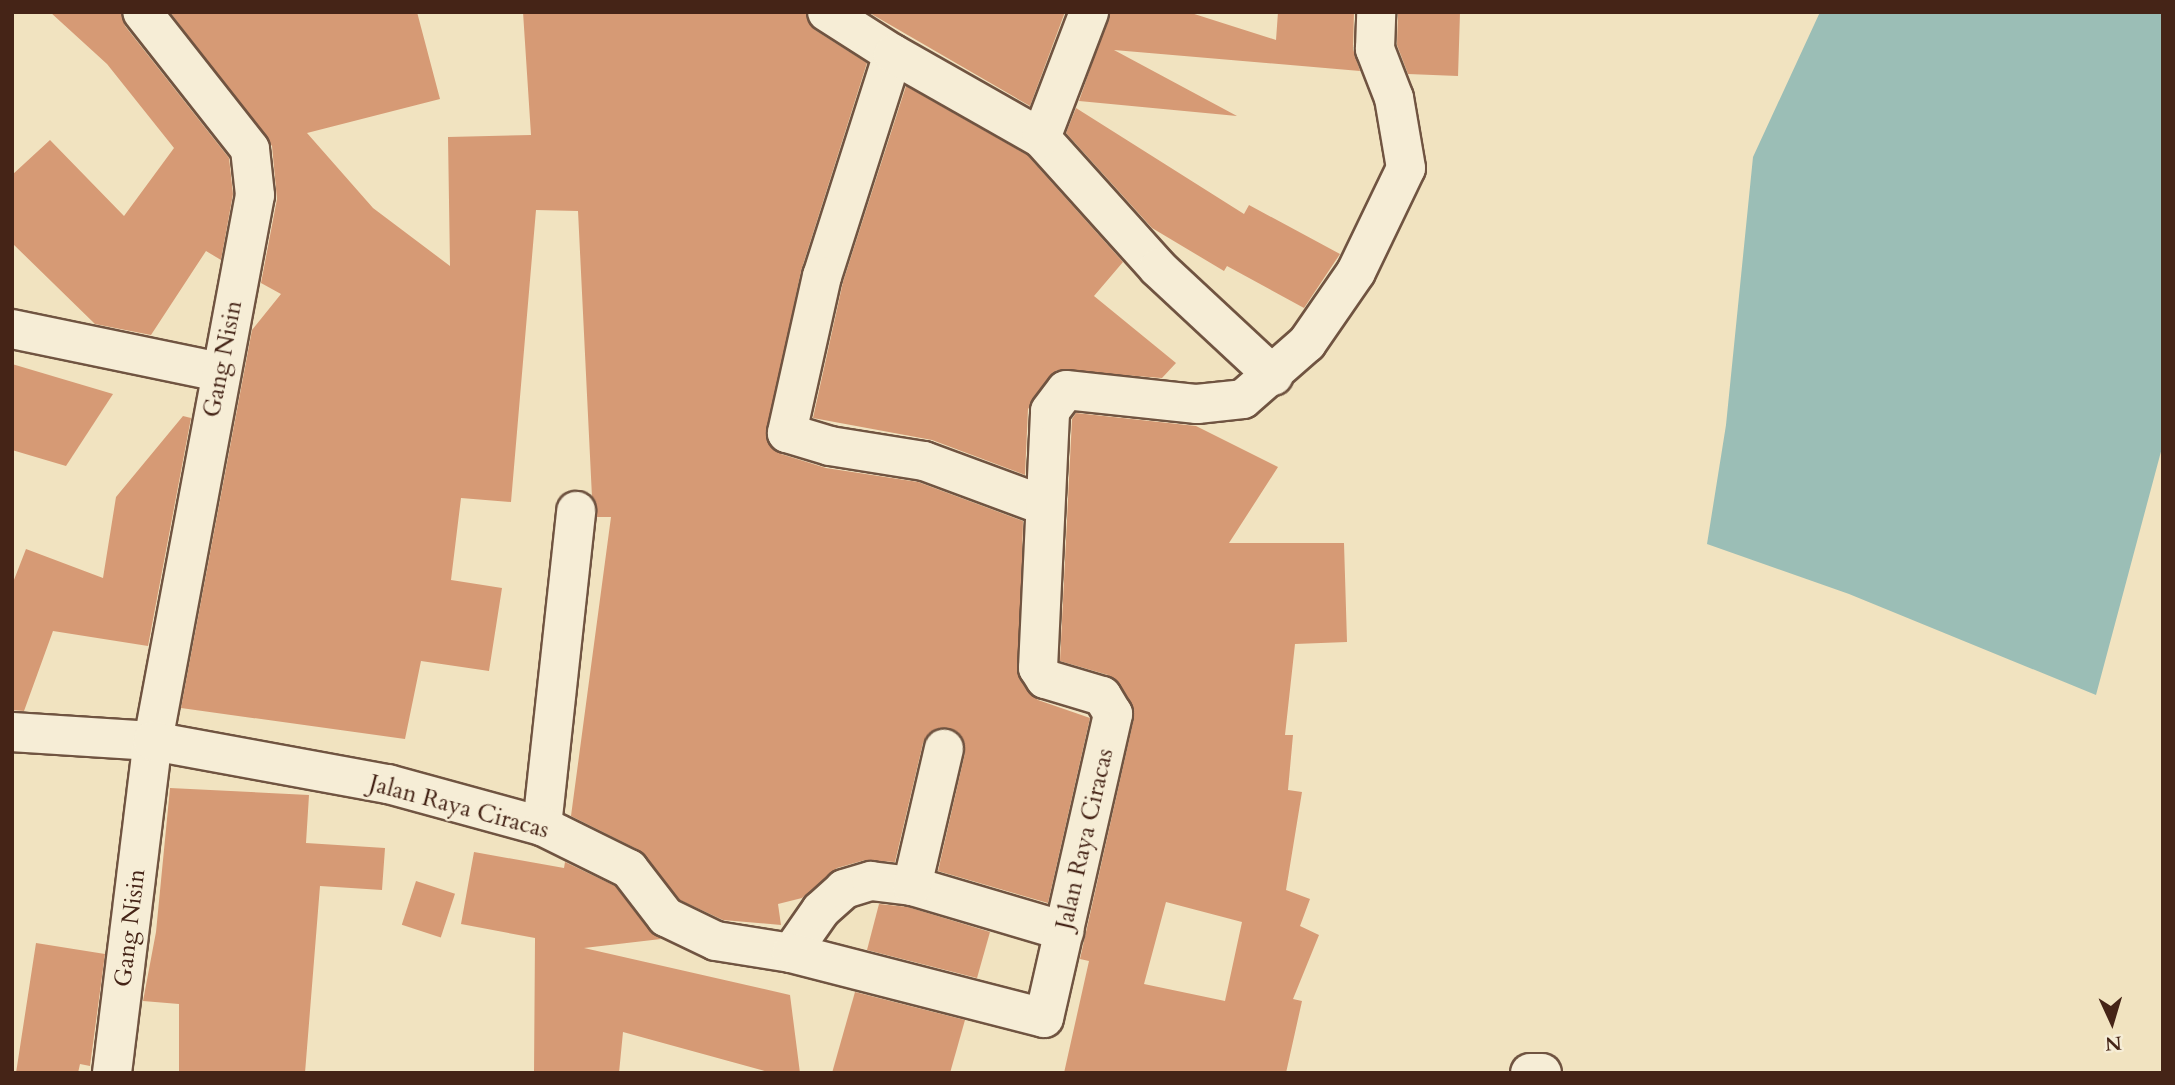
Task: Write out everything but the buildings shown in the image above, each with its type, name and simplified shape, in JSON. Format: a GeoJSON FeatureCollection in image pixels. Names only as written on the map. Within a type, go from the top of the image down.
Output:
{"type":"FeatureCollection","features":[{"type":"Feature","properties":{"kind":"street","name":"Gang Nisin"},"geometry":{"type":"LineString","coordinates":[[113,1073],[153,741],[255,195],[255,160],[142,12]]}},
{"type":"Feature","properties":{"kind":"street"},"geometry":{"type":"LineString","coordinates":[[827,12],[893,54],[1041,138],[1158,268],[1274,376]]}},
{"type":"Feature","properties":{"kind":"street"},"geometry":{"type":"LineString","coordinates":[[1041,138],[1089,12]]}},
{"type":"Feature","properties":{"kind":"street","name":"Jalan Raya Ciracas"},"geometry":{"type":"LineString","coordinates":[[153,741],[388,785],[542,826],[629,869],[666,917],[684,928],[716,941],[791,953],[1044,1018],[1113,714],[1102,696],[1045,678],[1038,668],[1043,505],[1050,411],[1066,390],[1197,404],[1243,399],[1274,376],[1307,343],[1356,272],[1403,181],[1406,168],[1394,98],[1375,49],[1376,12]]}},
{"type":"Feature","properties":{"kind":"street"},"geometry":{"type":"LineString","coordinates":[[893,54],[822,276],[787,433],[830,446],[924,461],[1043,505]]}},
{"type":"Feature","properties":{"kind":"street"},"geometry":{"type":"LineString","coordinates":[[12,329],[220,372]]}},
{"type":"Feature","properties":{"kind":"street"},"geometry":{"type":"LineString","coordinates":[[542,826],[576,511]]}},
{"type":"Feature","properties":{"kind":"street"},"geometry":{"type":"LineString","coordinates":[[12,732],[153,741]]}},
{"type":"Feature","properties":{"kind":"street"},"geometry":{"type":"LineString","coordinates":[[912,887],[944,749]]}},
{"type":"Feature","properties":{"kind":"street"},"geometry":{"type":"LineString","coordinates":[[791,953],[821,911],[844,890],[871,881],[912,887],[1064,932]]}},
{"type":"Feature","properties":{"kind":"street"},"geometry":{"type":"LineString","coordinates":[[1530,1073],[1542,1073]]}},
{"type":"Feature","properties":{"kind":"water"},"geometry":{"type":"Polygon","coordinates":[[[1820,12],[2163,12],[2163,444],[2096,695],[1849,594],[1707,544],[1726,425],[1753,157],[1820,12]]]}}]}
